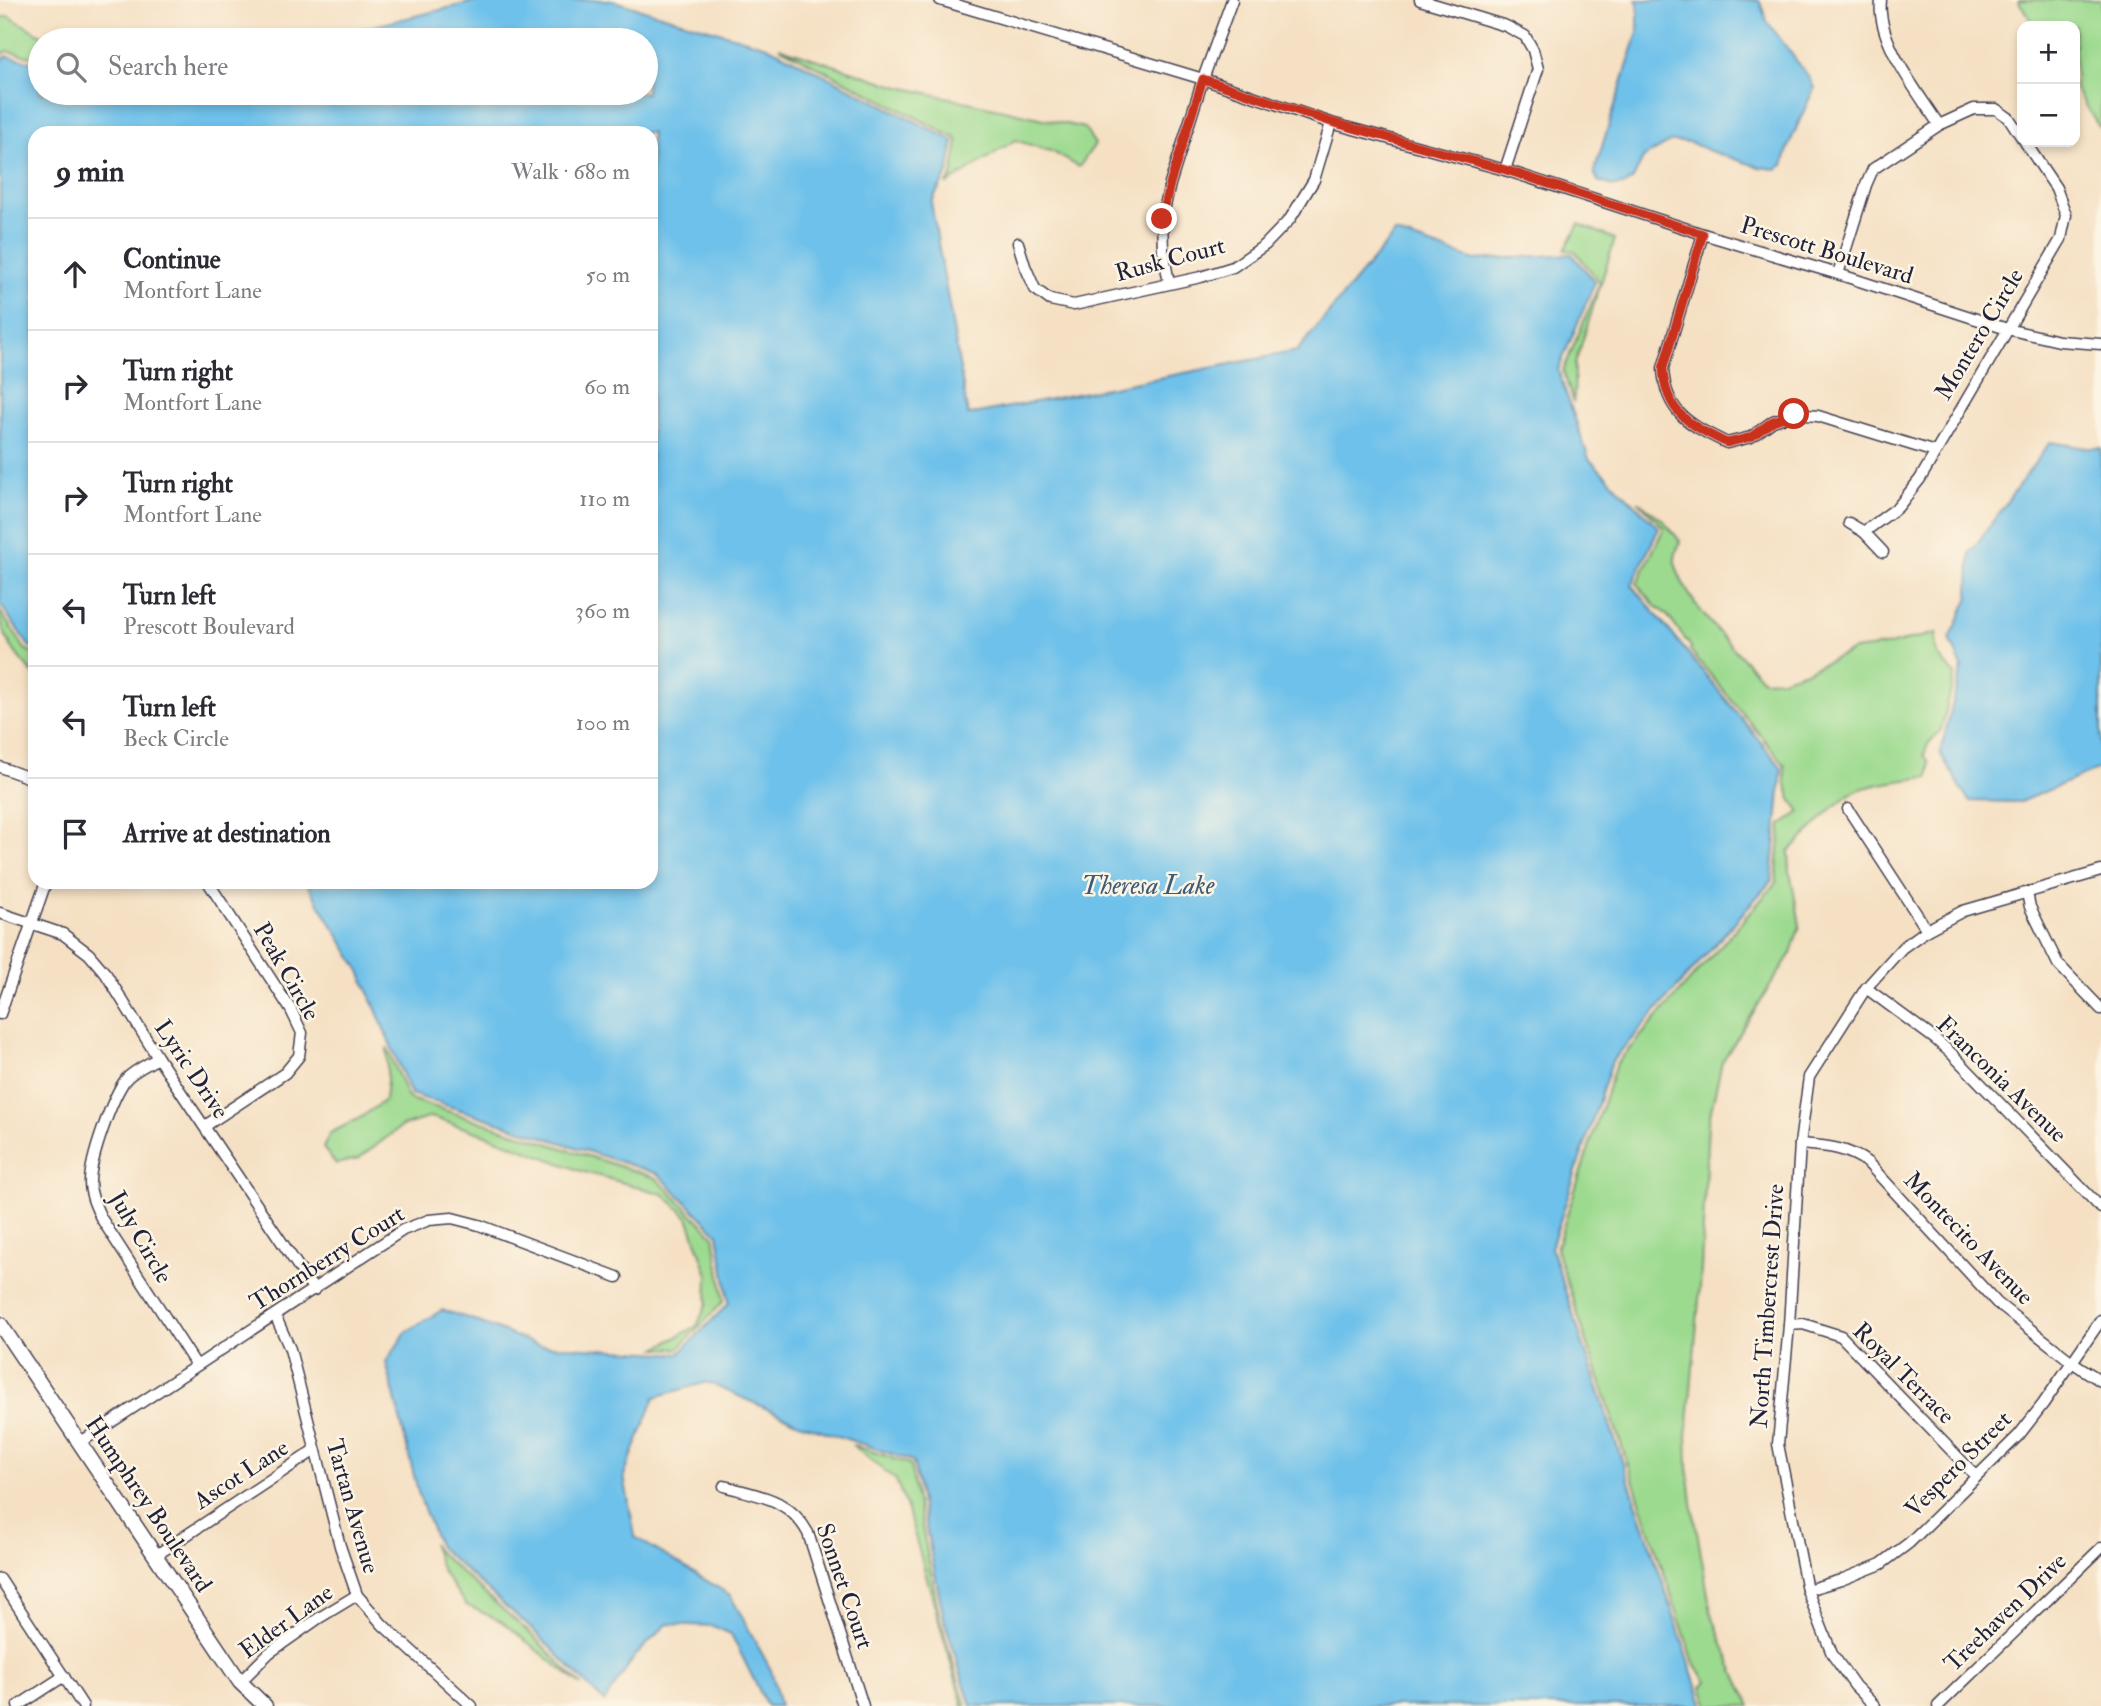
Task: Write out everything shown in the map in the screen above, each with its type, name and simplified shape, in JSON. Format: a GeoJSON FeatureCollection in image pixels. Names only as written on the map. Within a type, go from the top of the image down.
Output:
{"type":"FeatureCollection","features":[{"type":"Feature","properties":{"kind":"street","name":"Prescott Boulevard"},"geometry":{"type":"LineString","coordinates":[[940,0],[1203,79],[1331,122],[1506,170],[2007,329],[2060,341],[2101,344]]}},
{"type":"Feature","properties":{"kind":"street"},"geometry":{"type":"LineString","coordinates":[[1170,284],[1163,250],[1162,219],[1170,184],[1203,79],[1232,0]]}},
{"type":"Feature","properties":{"kind":"street"},"geometry":{"type":"LineString","coordinates":[[1420,0],[1506,26],[1525,36],[1533,50],[1538,69],[1506,170]]}},
{"type":"Feature","properties":{"kind":"street"},"geometry":{"type":"LineString","coordinates":[[1881,0],[1886,36],[1939,125]]}},
{"type":"Feature","properties":{"kind":"street","name":"Montero Circle"},"geometry":{"type":"LineString","coordinates":[[1838,274],[1873,169],[1939,125],[1974,109],[1996,109],[2009,118],[2017,131]]}},
{"type":"Feature","properties":{"kind":"street","name":"Rusk Court"},"geometry":{"type":"LineString","coordinates":[[1018,243],[1035,289],[1050,300],[1074,304],[1201,277],[1233,267],[1265,245],[1290,219],[1314,180],[1331,122]]}},
{"type":"Feature","properties":{"kind":"street","name":"Montero Circle"},"geometry":{"type":"LineString","coordinates":[[1864,532],[1898,507],[1920,479],[2061,239],[2066,215],[2056,188],[2028,147]]}},
{"type":"Feature","properties":{"kind":"street"},"geometry":{"type":"LineString","coordinates":[[1703,234],[1663,368],[1664,388],[1677,411],[1697,428],[1727,443],[1751,437],[1773,421],[1794,414],[1818,416],[1935,452]]}},
{"type":"Feature","properties":{"kind":"street"},"geometry":{"type":"LineString","coordinates":[[1849,523],[1864,532],[1883,552]]}},
{"type":"Feature","properties":{"kind":"street"},"geometry":{"type":"LineString","coordinates":[[0,767],[28,777]]}},
{"type":"Feature","properties":{"kind":"street"},"geometry":{"type":"LineString","coordinates":[[1849,809],[1927,930]]}},
{"type":"Feature","properties":{"kind":"street","name":"North Timbercrest Drive"},"geometry":{"type":"LineString","coordinates":[[1875,1706],[1855,1686],[1832,1654],[1807,1590],[1778,1444],[1789,1325],[1800,1144],[1809,1077],[1866,988],[1902,948],[1927,930],[1963,911],[2101,871]]}},
{"type":"Feature","properties":{"kind":"street"},"geometry":{"type":"LineString","coordinates":[[0,1014],[44,889]]}},
{"type":"Feature","properties":{"kind":"street","name":"Peak Circle"},"geometry":{"type":"LineString","coordinates":[[205,1126],[285,1073],[299,1056],[302,1033],[291,1010],[213,889]]}},
{"type":"Feature","properties":{"kind":"street"},"geometry":{"type":"LineString","coordinates":[[2027,893],[2030,907],[2058,964],[2101,1009]]}},
{"type":"Feature","properties":{"kind":"street","name":"Lyric Drive"},"geometry":{"type":"LineString","coordinates":[[0,913],[63,934],[89,954],[106,974],[158,1058],[314,1290]]}},
{"type":"Feature","properties":{"kind":"street","name":"Franconia Avenue"},"geometry":{"type":"LineString","coordinates":[[1866,988],[1952,1054],[2101,1208]]}},
{"type":"Feature","properties":{"kind":"street","name":"July Circle"},"geometry":{"type":"LineString","coordinates":[[158,1058],[127,1079],[110,1111],[93,1160],[90,1182],[92,1198],[101,1219],[195,1365]]}},
{"type":"Feature","properties":{"kind":"street","name":"Montecito Avenue"},"geometry":{"type":"LineString","coordinates":[[1800,1144],[1835,1147],[1857,1155],[1876,1172],[1997,1303],[2072,1362],[2101,1381]]}},
{"type":"Feature","properties":{"kind":"street","name":"Thornberry Court"},"geometry":{"type":"LineString","coordinates":[[81,1442],[403,1230],[429,1220],[452,1218],[479,1225],[617,1277]]}},
{"type":"Feature","properties":{"kind":"street","name":"Tartan Avenue"},"geometry":{"type":"LineString","coordinates":[[275,1315],[290,1349],[340,1546],[357,1595],[383,1625],[472,1706]]}},
{"type":"Feature","properties":{"kind":"street","name":"Vespero Street"},"geometry":{"type":"LineString","coordinates":[[1807,1590],[1881,1564],[1909,1543],[2018,1435],[2043,1404],[2101,1320]]}},
{"type":"Feature","properties":{"kind":"street","name":"Humphrey Boulevard"},"geometry":{"type":"LineString","coordinates":[[0,1324],[240,1682],[265,1706]]}},
{"type":"Feature","properties":{"kind":"street","name":"Royal Terrace"},"geometry":{"type":"LineString","coordinates":[[1789,1325],[1804,1324],[1841,1336],[1976,1476]]}},
{"type":"Feature","properties":{"kind":"street","name":"Ascot Lane"},"geometry":{"type":"LineString","coordinates":[[155,1556],[315,1450]]}},
{"type":"Feature","properties":{"kind":"street","name":"Sonnet Court"},"geometry":{"type":"LineString","coordinates":[[724,1486],[777,1502],[789,1508],[802,1521],[863,1706]]}},
{"type":"Feature","properties":{"kind":"street","name":"Treehaven Drive"},"geometry":{"type":"LineString","coordinates":[[1938,1706],[2101,1548]]}},
{"type":"Feature","properties":{"kind":"street"},"geometry":{"type":"LineString","coordinates":[[0,1579],[83,1706]]}},
{"type":"Feature","properties":{"kind":"street","name":"Elder Lane"},"geometry":{"type":"LineString","coordinates":[[240,1682],[269,1653],[357,1595]]}},
{"type":"Feature","properties":{"kind":"street"},"geometry":{"type":"LineString","coordinates":[[18,1706],[64,1676]]}},
{"type":"Feature","properties":{"kind":"green space"},"geometry":{"type":"Polygon","coordinates":[[[2101,0],[2101,126],[2099,127],[2080,97],[2080,21],[2032,21],[2019,2],[2101,0]]]}},
{"type":"Feature","properties":{"kind":"green space"},"geometry":{"type":"Polygon","coordinates":[[[8,16],[29,28],[28,56],[7,51],[0,56],[0,18],[8,16]]]}},
{"type":"Feature","properties":{"kind":"green space"},"geometry":{"type":"Polygon","coordinates":[[[779,47],[896,86],[1084,128],[1095,144],[1079,167],[1053,152],[1015,140],[946,185],[952,176],[958,142],[956,138],[779,47]]]}},
{"type":"Feature","properties":{"kind":"green space"},"geometry":{"type":"Polygon","coordinates":[[[1579,224],[1615,239],[1575,364],[1574,403],[1563,371],[1600,283],[1575,251],[1565,250],[1579,224]]]}},
{"type":"Feature","properties":{"kind":"green space"},"geometry":{"type":"Polygon","coordinates":[[[1638,501],[1663,520],[1680,541],[1675,562],[1689,594],[1700,610],[1763,680],[1781,679],[1806,671],[1854,650],[1885,646],[1937,633],[1937,652],[1955,674],[1941,730],[1928,744],[1924,755],[1929,762],[1929,777],[1880,784],[1854,792],[1836,805],[1789,851],[1800,925],[1791,953],[1722,1062],[1708,1124],[1700,1289],[1687,1435],[1688,1467],[1711,1612],[1732,1667],[1751,1706],[1709,1706],[1702,1687],[1707,1681],[1694,1663],[1556,1249],[1616,1064],[1776,883],[1781,825],[1800,812],[1791,799],[1785,782],[1785,765],[1690,650],[1691,647],[1666,614],[1655,606],[1637,584],[1664,528],[1638,501]]]}},
{"type":"Feature","properties":{"kind":"green space"},"geometry":{"type":"Polygon","coordinates":[[[0,611],[28,650],[28,668],[11,646],[0,611]]]}},
{"type":"Feature","properties":{"kind":"green space"},"geometry":{"type":"Polygon","coordinates":[[[387,1047],[410,1099],[656,1178],[714,1236],[724,1301],[678,1349],[657,1348],[697,1326],[707,1303],[708,1275],[688,1217],[663,1194],[581,1171],[431,1117],[402,1126],[358,1159],[336,1164],[323,1148],[330,1133],[360,1118],[385,1100],[387,1047]]]}},
{"type":"Feature","properties":{"kind":"green space"},"geometry":{"type":"Polygon","coordinates":[[[852,1445],[910,1464],[940,1620],[966,1706],[963,1706],[908,1511],[896,1480],[852,1445]]]}},
{"type":"Feature","properties":{"kind":"green space"},"geometry":{"type":"Polygon","coordinates":[[[432,1543],[436,1550],[534,1637],[582,1686],[501,1621],[466,1605],[442,1571],[432,1543]]]}},
{"type":"Feature","properties":{"kind":"water","name":"Theresa Lake"},"geometry":{"type":"Polygon","coordinates":[[[481,0],[610,0],[767,46],[954,141],[948,173],[931,202],[968,415],[1297,351],[1395,233],[1475,260],[1572,254],[1595,282],[1558,370],[1589,459],[1659,528],[1632,585],[1782,768],[1772,880],[1612,1061],[1551,1248],[1704,1706],[971,1706],[944,1619],[913,1461],[799,1423],[707,1382],[655,1397],[624,1476],[635,1537],[730,1595],[771,1670],[780,1706],[767,1706],[731,1634],[713,1626],[667,1624],[635,1656],[604,1702],[536,1633],[439,1547],[419,1496],[386,1362],[406,1332],[442,1310],[537,1345],[679,1354],[729,1303],[718,1234],[658,1174],[411,1094],[360,971],[310,889],[658,889],[658,126],[28,126],[28,645],[0,604],[0,62],[7,56],[28,61],[28,105],[658,105],[658,28],[366,28],[481,0]]]}},
{"type":"Feature","properties":{"kind":"water"},"geometry":{"type":"Polygon","coordinates":[[[1636,0],[1759,0],[1767,21],[1814,88],[1783,165],[1776,169],[1759,167],[1689,142],[1670,142],[1643,158],[1633,179],[1625,185],[1613,186],[1598,181],[1594,172],[1638,32],[1636,0]]]}},
{"type":"Feature","properties":{"kind":"water"},"geometry":{"type":"Polygon","coordinates":[[[2050,442],[2101,448],[2101,768],[2020,802],[1969,801],[1940,753],[1962,667],[1950,639],[1969,597],[1970,553],[2050,442]]]}},
{"type":"Feature","properties":{"kind":"route"},"geometry":{"type":"LineString","coordinates":[[1162,219],[1170,184],[1203,79],[1331,122],[1506,170],[1703,234],[1669,344],[1663,368],[1664,388],[1677,411],[1697,428],[1727,443],[1751,437],[1773,421],[1794,414]]}}]}
